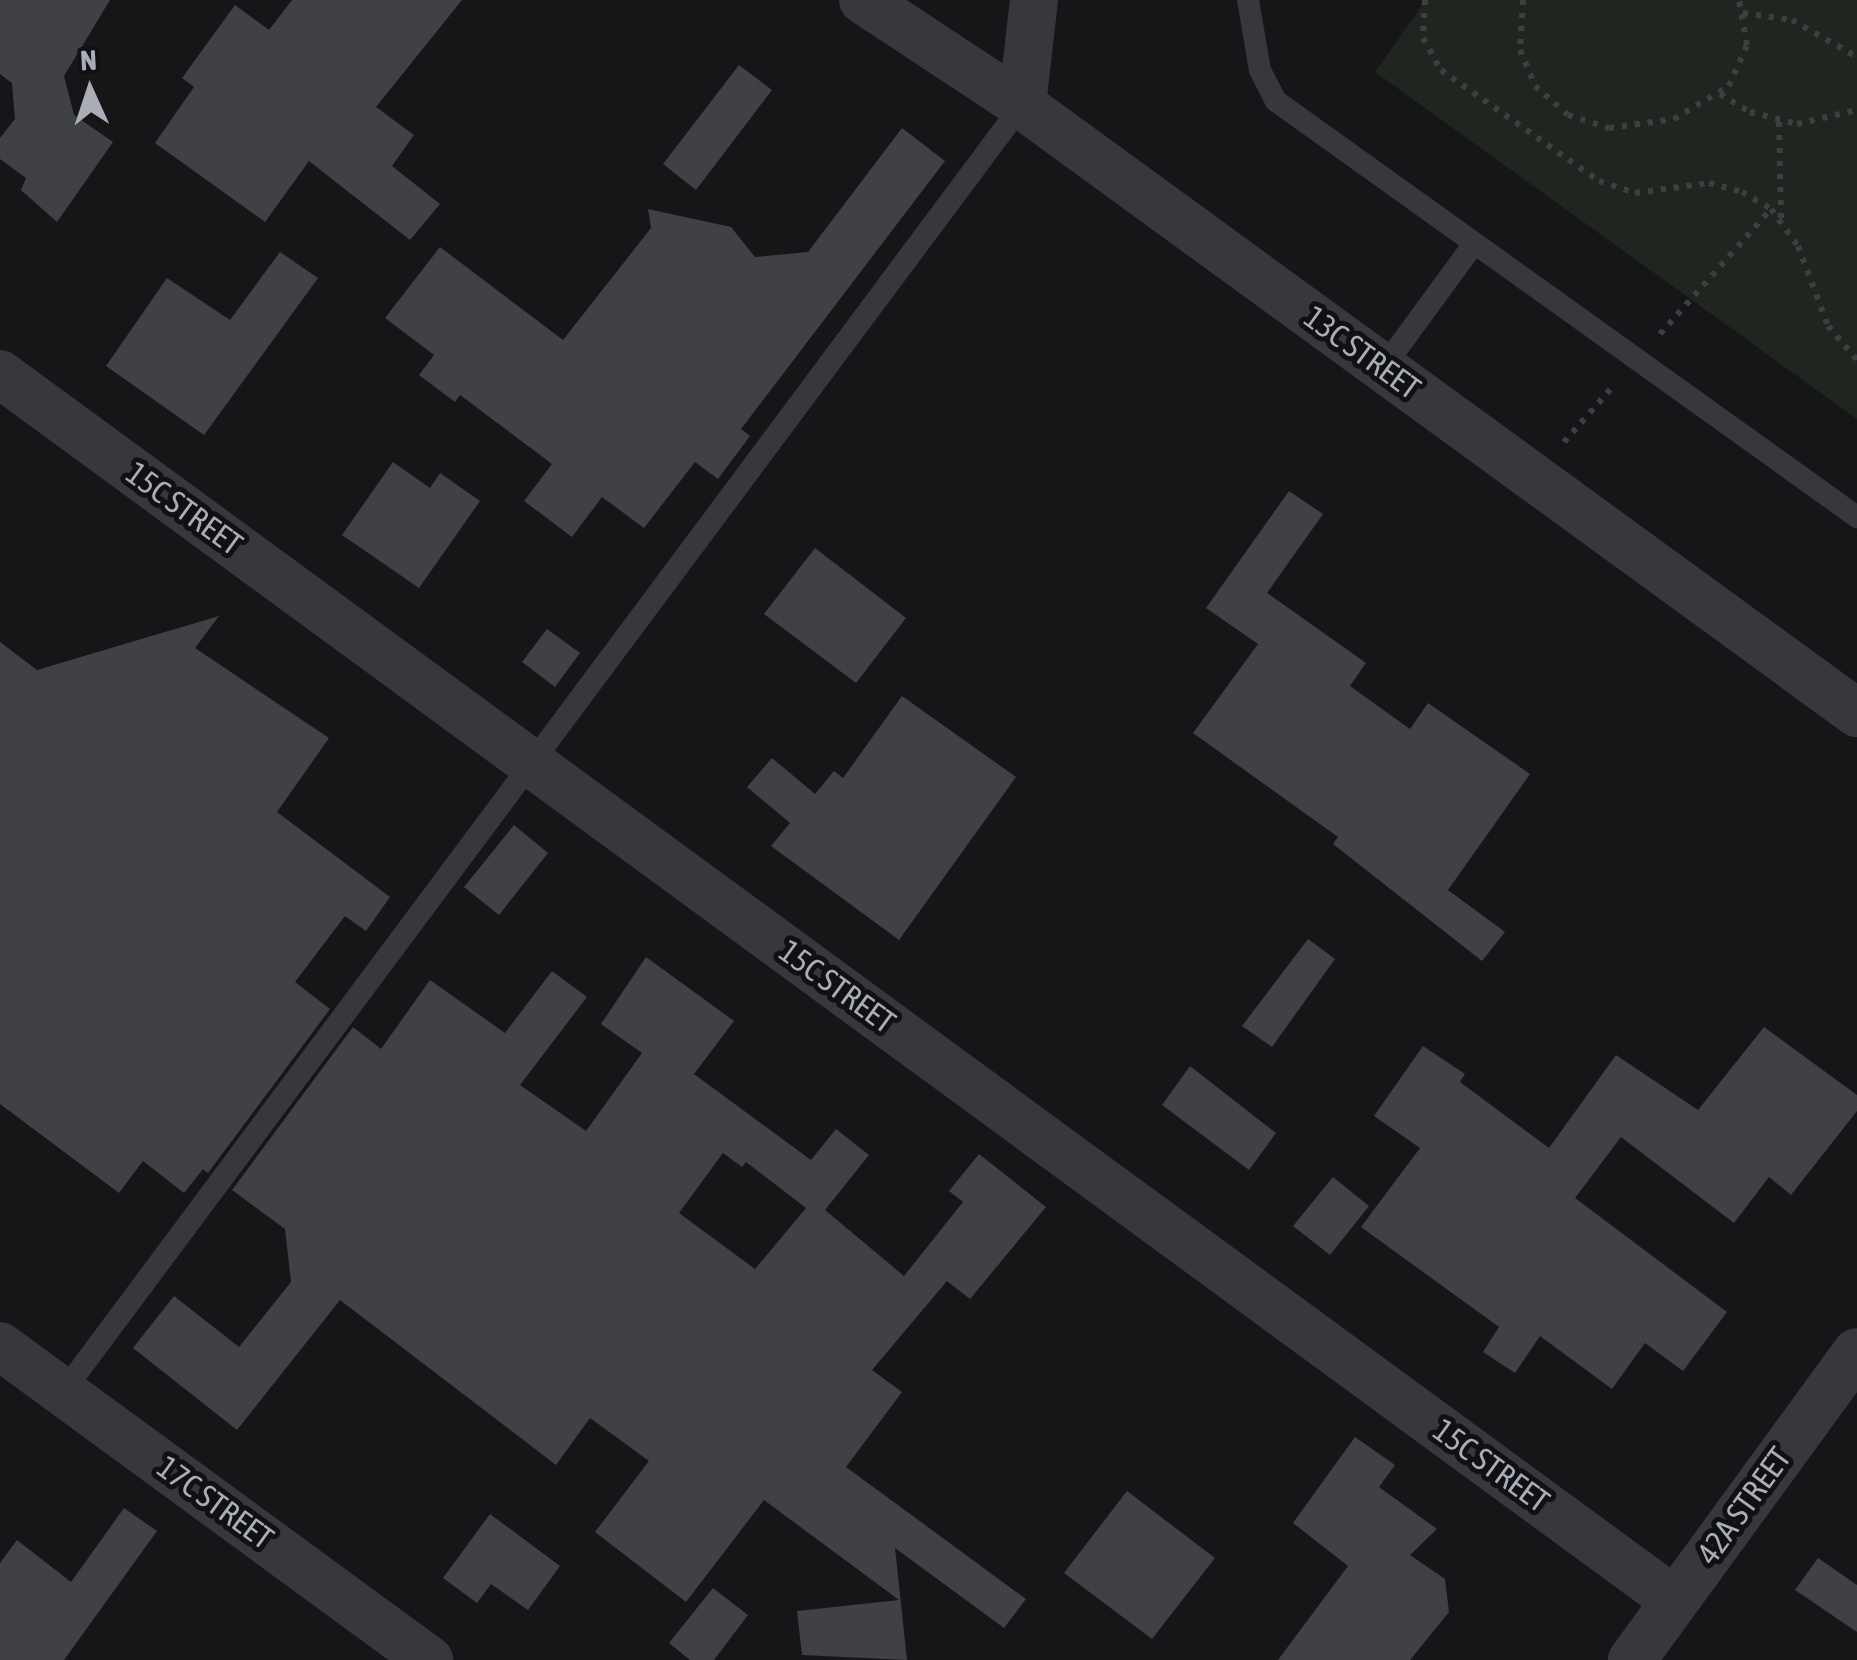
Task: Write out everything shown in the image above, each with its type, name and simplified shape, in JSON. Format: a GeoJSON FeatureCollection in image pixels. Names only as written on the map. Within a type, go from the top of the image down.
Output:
{"type":"FeatureCollection","features":[{"type":"Feature","properties":{"kind":"street"},"geometry":{"type":"LineString","coordinates":[[1022,105],[1034,0]]}},
{"type":"Feature","properties":{"kind":"street","name":"13C STREET"},"geometry":{"type":"LineString","coordinates":[[890,5],[1857,713]]}},
{"type":"Feature","properties":{"kind":"street","name":"15C STREET"},"geometry":{"type":"LineString","coordinates":[[0,374],[1675,1601]]}},
{"type":"Feature","properties":{"kind":"street","name":"17C STREET"},"geometry":{"type":"LineString","coordinates":[[0,1346],[429,1660]]}},
{"type":"Feature","properties":{"kind":"street","name":"42A STREET"},"geometry":{"type":"LineString","coordinates":[[1632,1660],[1857,1352]]}},
{"type":"Feature","properties":{"kind":"lane"},"geometry":{"type":"LineString","coordinates":[[1248,0],[1260,70],[1276,101],[1857,517]]}},
{"type":"Feature","properties":{"kind":"lane"},"geometry":{"type":"LineString","coordinates":[[64,1392],[1022,105]]}},
{"type":"Feature","properties":{"kind":"lane"},"geometry":{"type":"LineString","coordinates":[[1383,368],[1473,245]]}},
{"type":"Feature","properties":{"kind":"path"},"geometry":{"type":"LineString","coordinates":[[1425,0],[1423,38],[1442,70],[1599,181],[1635,194],[1693,182],[1726,186],[1782,221]]}},
{"type":"Feature","properties":{"kind":"path"},"geometry":{"type":"LineString","coordinates":[[1523,0],[1518,32],[1526,69],[1568,115],[1609,128],[1653,125],[1720,94],[1743,61],[1740,0]]}},
{"type":"Feature","properties":{"kind":"path"},"geometry":{"type":"LineString","coordinates":[[1743,13],[1792,20],[1857,57]]}},
{"type":"Feature","properties":{"kind":"path"},"geometry":{"type":"LineString","coordinates":[[1720,94],[1779,122],[1816,124],[1857,110]]}},
{"type":"Feature","properties":{"kind":"path"},"geometry":{"type":"LineString","coordinates":[[1779,122],[1782,221],[1828,326],[1857,360]]}},
{"type":"Feature","properties":{"kind":"shaded area"},"geometry":{"type":"Polygon","coordinates":[[[1426,0],[1857,0],[1857,419],[1375,72],[1426,0]]]}},
{"type":"Feature","properties":{"kind":"building"},"geometry":{"type":"Polygon","coordinates":[[[0,0],[110,0],[64,76],[74,115],[113,142],[57,222],[21,190],[26,178],[0,159],[0,138],[15,119],[12,83],[0,74],[0,0]]]}},
{"type":"Feature","properties":{"kind":"building"},"geometry":{"type":"Polygon","coordinates":[[[292,0],[462,0],[376,107],[414,135],[392,166],[440,204],[410,240],[309,161],[265,222],[155,143],[194,87],[182,78],[235,5],[269,30],[292,0]]]}},
{"type":"Feature","properties":{"kind":"building"},"geometry":{"type":"Polygon","coordinates":[[[739,65],[772,90],[696,190],[663,164],[739,65]]]}},
{"type":"Feature","properties":{"kind":"building"},"geometry":{"type":"Polygon","coordinates":[[[902,128],[945,161],[741,429],[750,436],[718,479],[695,462],[644,528],[602,497],[572,537],[524,501],[552,464],[460,395],[455,402],[419,375],[434,355],[385,318],[440,247],[563,340],[651,228],[648,209],[731,227],[755,257],[808,252],[902,128]]]}},
{"type":"Feature","properties":{"kind":"building"},"geometry":{"type":"Polygon","coordinates":[[[280,252],[318,278],[204,435],[106,366],[167,278],[230,320],[280,252]]]}},
{"type":"Feature","properties":{"kind":"building"},"geometry":{"type":"Polygon","coordinates":[[[393,462],[430,488],[440,473],[480,501],[419,588],[342,535],[393,462]]]}},
{"type":"Feature","properties":{"kind":"building"},"geometry":{"type":"Polygon","coordinates":[[[1289,491],[1323,514],[1267,593],[1366,663],[1350,686],[1410,729],[1428,703],[1530,774],[1448,890],[1505,932],[1482,961],[1333,844],[1338,837],[1193,733],[1258,644],[1206,608],[1289,491]]]}},
{"type":"Feature","properties":{"kind":"building"},"geometry":{"type":"Polygon","coordinates":[[[815,548],[906,618],[856,683],[764,614],[815,548]]]}},
{"type":"Feature","properties":{"kind":"building"},"geometry":{"type":"Polygon","coordinates":[[[219,616],[195,648],[329,738],[277,812],[390,897],[366,931],[345,916],[295,982],[330,1009],[208,1173],[203,1169],[184,1193],[143,1161],[119,1193],[0,1104],[0,642],[37,670],[219,616]]]}},
{"type":"Feature","properties":{"kind":"building"},"geometry":{"type":"Polygon","coordinates":[[[547,629],[580,653],[555,687],[522,662],[547,629]]]}},
{"type":"Feature","properties":{"kind":"building"},"geometry":{"type":"Polygon","coordinates":[[[902,696],[1016,777],[899,940],[771,846],[790,823],[747,787],[772,758],[815,794],[834,771],[843,778],[902,696]]]}},
{"type":"Feature","properties":{"kind":"building"},"geometry":{"type":"Polygon","coordinates":[[[514,825],[548,853],[499,915],[464,887],[514,825]]]}},
{"type":"Feature","properties":{"kind":"building"},"geometry":{"type":"Polygon","coordinates":[[[1308,939],[1335,959],[1272,1047],[1242,1026],[1308,939]]]}},
{"type":"Feature","properties":{"kind":"building"},"geometry":{"type":"Polygon","coordinates":[[[646,957],[734,1021],[694,1074],[811,1160],[836,1129],[869,1155],[825,1210],[904,1276],[963,1202],[949,1191],[979,1154],[1046,1207],[970,1299],[947,1281],[872,1370],[902,1392],[846,1467],[1026,1599],[1004,1628],[895,1548],[907,1660],[802,1655],[797,1611],[899,1600],[764,1500],[686,1602],[595,1532],[649,1461],[590,1418],[556,1465],[340,1300],[237,1430],[133,1348],[174,1296],[239,1347],[291,1282],[285,1229],[232,1190],[353,1027],[381,1049],[430,980],[505,1033],[552,971],[587,997],[520,1085],[586,1131],[642,1053],[601,1024],[646,957]],[[723,1153],[679,1213],[755,1269],[806,1208],[746,1162],[742,1167],[723,1153]]]}},
{"type":"Feature","properties":{"kind":"building"},"geometry":{"type":"Polygon","coordinates":[[[1764,1027],[1857,1095],[1857,1111],[1791,1195],[1769,1177],[1734,1223],[1621,1137],[1575,1198],[1727,1312],[1683,1371],[1645,1343],[1612,1389],[1540,1336],[1515,1373],[1483,1352],[1499,1327],[1361,1227],[1420,1148],[1374,1116],[1423,1046],[1465,1074],[1460,1082],[1549,1148],[1616,1055],[1698,1110],[1764,1027]]]}},
{"type":"Feature","properties":{"kind":"building"},"geometry":{"type":"Polygon","coordinates":[[[1190,1066],[1276,1133],[1249,1170],[1162,1105],[1190,1066]]]}},
{"type":"Feature","properties":{"kind":"building"},"geometry":{"type":"Polygon","coordinates":[[[1333,1177],[1369,1206],[1330,1255],[1293,1226],[1333,1177]]]}},
{"type":"Feature","properties":{"kind":"building"},"geometry":{"type":"Polygon","coordinates":[[[1355,1437],[1395,1465],[1379,1487],[1437,1529],[1410,1555],[1445,1579],[1449,1612],[1410,1660],[1278,1660],[1348,1566],[1293,1523],[1355,1437]]]}},
{"type":"Feature","properties":{"kind":"building"},"geometry":{"type":"Polygon","coordinates":[[[1127,1491],[1215,1558],[1152,1639],[1064,1573],[1127,1491]]]}},
{"type":"Feature","properties":{"kind":"building"},"geometry":{"type":"Polygon","coordinates":[[[124,1508],[157,1531],[64,1660],[0,1660],[0,1563],[17,1540],[71,1582],[124,1508]]]}},
{"type":"Feature","properties":{"kind":"building"},"geometry":{"type":"Polygon","coordinates":[[[490,1514],[560,1566],[528,1610],[491,1584],[477,1603],[443,1578],[490,1514]]]}},
{"type":"Feature","properties":{"kind":"building"},"geometry":{"type":"Polygon","coordinates":[[[1818,1558],[1857,1585],[1857,1632],[1795,1590],[1818,1558]]]}},
{"type":"Feature","properties":{"kind":"building"},"geometry":{"type":"Polygon","coordinates":[[[713,1588],[748,1615],[714,1660],[690,1660],[669,1643],[713,1588]]]}}]}
